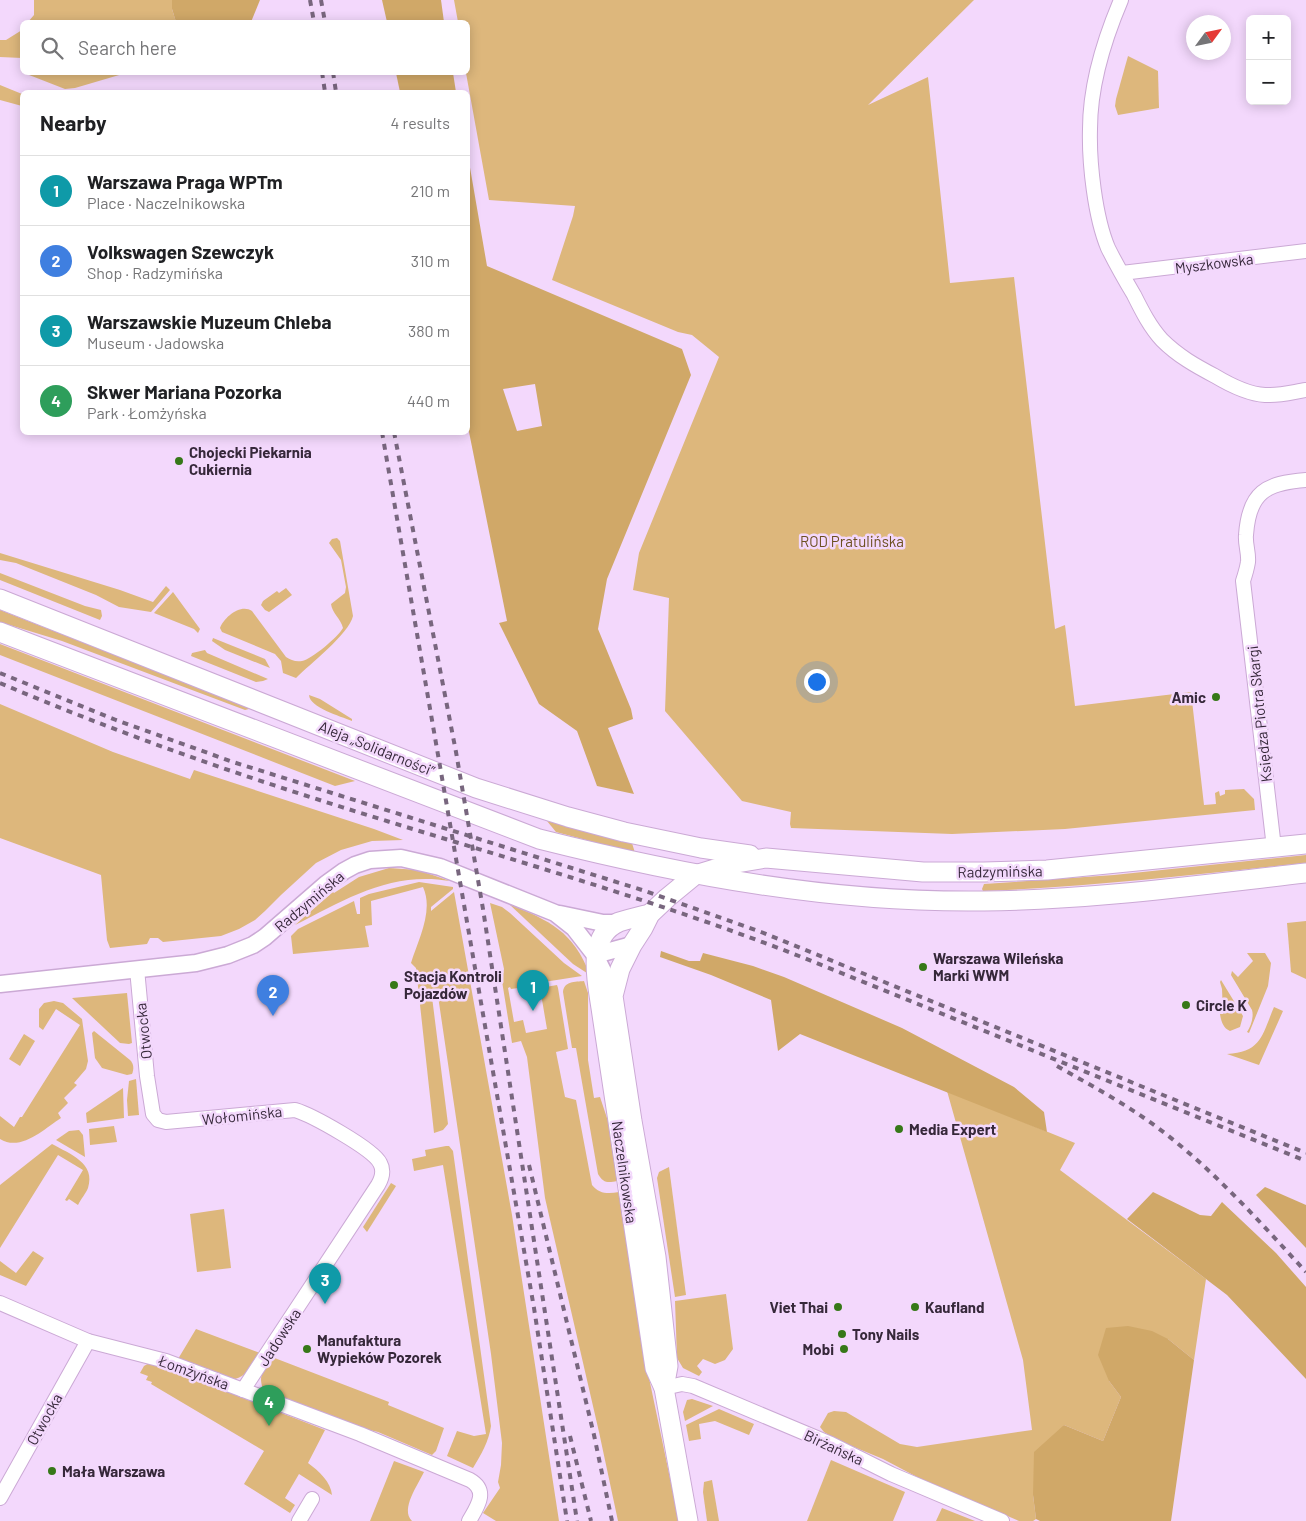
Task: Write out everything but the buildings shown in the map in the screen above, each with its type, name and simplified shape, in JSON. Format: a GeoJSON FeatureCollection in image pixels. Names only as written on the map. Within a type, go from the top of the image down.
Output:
{"type":"FeatureCollection","features":[{"type":"Feature","properties":{"kind":"main road","name":"Aleja „Solidarności”"},"geometry":{"type":"LineString","coordinates":[[0,599],[476,788],[568,817],[624,832],[701,848],[766,858]]}},
{"type":"Feature","properties":{"kind":"main road","name":"Aleja „Solidarności”"},"geometry":{"type":"LineString","coordinates":[[0,632],[539,839],[618,859],[695,875]]}},
{"type":"Feature","properties":{"kind":"main road","name":"Radzymińska"},"geometry":{"type":"LineString","coordinates":[[632,945],[650,914],[695,875],[731,864],[766,858],[924,872],[984,872],[1047,870],[1306,844]]}},
{"type":"Feature","properties":{"kind":"main road","name":"Radzymińska"},"geometry":{"type":"LineString","coordinates":[[695,875],[801,892],[920,900],[984,901],[1125,893],[1306,874]]}},
{"type":"Feature","properties":{"kind":"main road","name":"Radzymińska"},"geometry":{"type":"LineString","coordinates":[[618,922],[650,914]]}},
{"type":"Feature","properties":{"kind":"main road"},"geometry":{"type":"LineString","coordinates":[[595,955],[600,940],[618,922]]}},
{"type":"Feature","properties":{"kind":"main road","name":"Naczelnikowska"},"geometry":{"type":"LineString","coordinates":[[632,945],[620,970],[613,996],[658,1276],[668,1366],[664,1388]]}},
{"type":"Feature","properties":{"kind":"main road","name":"Naczelnikowska"},"geometry":{"type":"LineString","coordinates":[[595,955],[601,1008],[655,1368],[664,1388],[688,1521]]}},
{"type":"Feature","properties":{"kind":"street"},"geometry":{"type":"LineString","coordinates":[[1121,0],[1110,25],[1098,68],[1090,128],[1091,160],[1098,212],[1108,247],[1151,325],[1162,340],[1183,358],[1235,387],[1251,392],[1274,395],[1306,390]]}},
{"type":"Feature","properties":{"kind":"street","name":"Myszkowska"},"geometry":{"type":"LineString","coordinates":[[1122,273],[1306,251]]}},
{"type":"Feature","properties":{"kind":"street","name":"Księdza Piotra Skargi"},"geometry":{"type":"LineString","coordinates":[[1274,848],[1243,581],[1248,561],[1246,536],[1248,519],[1254,501],[1263,490],[1277,484],[1306,480]]}},
{"type":"Feature","properties":{"kind":"street","name":"Radzymińska"},"geometry":{"type":"LineString","coordinates":[[0,984],[214,959],[241,950],[265,937],[336,876],[355,865],[378,859],[401,858],[440,867],[556,913],[574,928],[595,955]]}},
{"type":"Feature","properties":{"kind":"street"},"geometry":{"type":"LineString","coordinates":[[556,913],[603,923],[618,922]]}},
{"type":"Feature","properties":{"kind":"street"},"geometry":{"type":"LineString","coordinates":[[595,955],[632,945]]}},
{"type":"Feature","properties":{"kind":"street","name":"Naczelnikowska"},"geometry":{"type":"LineString","coordinates":[[595,955],[613,996]]}},
{"type":"Feature","properties":{"kind":"street","name":"Otwocka"},"geometry":{"type":"LineString","coordinates":[[137,969],[153,1114],[158,1120]]}},
{"type":"Feature","properties":{"kind":"street","name":"Wołomińska"},"geometry":{"type":"LineString","coordinates":[[158,1120],[166,1122],[295,1110],[323,1122],[375,1155]]}},
{"type":"Feature","properties":{"kind":"street","name":"Jadowska"},"geometry":{"type":"LineString","coordinates":[[243,1390],[382,1179],[381,1164],[375,1155]]}},
{"type":"Feature","properties":{"kind":"street","name":"Łomżyńska"},"geometry":{"type":"LineString","coordinates":[[0,1303],[88,1341],[166,1361],[360,1434],[470,1480],[478,1486],[481,1499],[469,1521]]}},
{"type":"Feature","properties":{"kind":"street","name":"Otwocka"},"geometry":{"type":"LineString","coordinates":[[0,1498],[88,1341]]}},
{"type":"Feature","properties":{"kind":"street","name":"Birżańska"},"geometry":{"type":"LineString","coordinates":[[664,1388],[682,1384],[693,1386],[824,1441],[890,1474],[1002,1521]]}},
{"type":"Feature","properties":{"kind":"street"},"geometry":{"type":"LineString","coordinates":[[299,1521],[312,1499]]}},
{"type":"Feature","properties":{"kind":"green space"},"geometry":{"type":"Polygon","coordinates":[[[34,0],[172,0],[172,9],[175,20],[30,20],[34,15],[34,0]]]}},
{"type":"Feature","properties":{"kind":"green space","name":"ROD Pratulińska"},"geometry":{"type":"Polygon","coordinates":[[[454,0],[974,0],[868,105],[928,77],[950,283],[1014,277],[1055,629],[1065,625],[1075,706],[1191,692],[1204,805],[1216,804],[1215,793],[1219,791],[1220,796],[1225,794],[1225,790],[1244,789],[1254,799],[1255,810],[1065,829],[952,834],[791,828],[791,812],[742,801],[665,711],[669,598],[633,590],[639,553],[719,357],[692,335],[678,332],[552,280],[575,206],[489,200],[466,75],[470,75],[470,20],[458,20],[454,0]]]}},
{"type":"Feature","properties":{"kind":"green space"},"geometry":{"type":"Polygon","coordinates":[[[20,31],[20,58],[0,57],[0,40],[6,40],[20,31]]]}},
{"type":"Feature","properties":{"kind":"green space"},"geometry":{"type":"Polygon","coordinates":[[[1128,56],[1158,71],[1159,108],[1118,115],[1115,106],[1116,99],[1128,56]]]}},
{"type":"Feature","properties":{"kind":"green space"},"geometry":{"type":"Polygon","coordinates":[[[29,75],[119,75],[75,88],[65,89],[29,75]]]}},
{"type":"Feature","properties":{"kind":"green space"},"geometry":{"type":"Polygon","coordinates":[[[0,85],[20,93],[20,105],[0,100],[0,85]]]}},
{"type":"Feature","properties":{"kind":"green space"},"geometry":{"type":"Polygon","coordinates":[[[337,538],[340,541],[353,616],[337,640],[296,678],[283,673],[281,661],[275,654],[222,632],[220,628],[222,624],[233,612],[248,609],[252,611],[286,657],[290,659],[302,661],[324,647],[343,628],[331,604],[345,593],[346,587],[341,560],[329,543],[332,539],[337,538]]]}},
{"type":"Feature","properties":{"kind":"green space"},"geometry":{"type":"Polygon","coordinates":[[[0,553],[153,602],[166,586],[170,590],[151,612],[119,607],[96,595],[16,563],[0,560],[0,553]]]}},
{"type":"Feature","properties":{"kind":"green space"},"geometry":{"type":"Polygon","coordinates":[[[0,573],[85,606],[101,610],[102,616],[100,620],[0,580],[0,573]]]}},
{"type":"Feature","properties":{"kind":"green space"},"geometry":{"type":"Polygon","coordinates":[[[286,588],[292,595],[269,612],[265,610],[261,605],[263,601],[277,591],[279,593],[286,588]]]}},
{"type":"Feature","properties":{"kind":"green space"},"geometry":{"type":"Polygon","coordinates":[[[173,592],[200,629],[198,633],[194,629],[154,613],[173,592]]]}},
{"type":"Feature","properties":{"kind":"green space"},"geometry":{"type":"Polygon","coordinates":[[[0,610],[249,709],[245,710],[62,641],[0,622],[0,610]]]}},
{"type":"Feature","properties":{"kind":"green space"},"geometry":{"type":"Polygon","coordinates":[[[213,638],[265,659],[270,668],[225,650],[212,641],[213,638]]]}},
{"type":"Feature","properties":{"kind":"green space"},"geometry":{"type":"Polygon","coordinates":[[[0,644],[355,781],[335,786],[0,655],[0,644]]]}},
{"type":"Feature","properties":{"kind":"green space"},"geometry":{"type":"Polygon","coordinates":[[[205,650],[207,653],[268,679],[256,682],[191,656],[192,653],[205,650]]]}},
{"type":"Feature","properties":{"kind":"green space"},"geometry":{"type":"Polygon","coordinates":[[[309,695],[320,699],[352,719],[352,721],[320,708],[314,704],[309,695]]]}},
{"type":"Feature","properties":{"kind":"green space"},"geometry":{"type":"Polygon","coordinates":[[[0,704],[113,752],[190,779],[194,770],[403,840],[372,841],[341,850],[316,863],[255,920],[221,936],[163,942],[158,938],[150,938],[147,944],[110,948],[107,940],[101,875],[0,838],[0,704]]]}},
{"type":"Feature","properties":{"kind":"green space"},"geometry":{"type":"Polygon","coordinates":[[[547,821],[632,843],[635,853],[556,832],[547,821]]]}},
{"type":"Feature","properties":{"kind":"green space"},"geometry":{"type":"Polygon","coordinates":[[[1306,855],[1306,863],[1185,876],[1024,889],[983,891],[982,889],[984,884],[1114,875],[1306,855]]]}},
{"type":"Feature","properties":{"kind":"green space"},"geometry":{"type":"Polygon","coordinates":[[[389,868],[418,870],[450,881],[428,879],[388,884],[351,897],[295,925],[333,892],[359,877],[389,868]]]}},
{"type":"Feature","properties":{"kind":"green space"},"geometry":{"type":"Polygon","coordinates":[[[419,882],[453,887],[431,907],[431,911],[454,892],[512,1215],[559,1521],[496,1521],[483,1513],[500,1488],[498,1482],[502,1443],[491,1354],[438,996],[432,997],[448,1124],[443,1130],[434,1133],[416,968],[411,963],[426,916],[426,896],[423,887],[371,901],[372,925],[365,926],[369,947],[293,954],[291,936],[298,929],[354,901],[357,914],[360,914],[360,898],[369,894],[419,882]]]}},
{"type":"Feature","properties":{"kind":"green space"},"geometry":{"type":"Polygon","coordinates":[[[490,903],[502,907],[510,913],[564,963],[582,976],[544,982],[540,985],[508,988],[514,1022],[523,1020],[526,1033],[547,1029],[540,988],[557,985],[568,1049],[556,1052],[565,1097],[576,1100],[592,1185],[601,1192],[619,1192],[621,1194],[648,1373],[679,1521],[618,1521],[545,1198],[527,1057],[521,1041],[512,1043],[502,981],[504,969],[490,903]]]}},
{"type":"Feature","properties":{"kind":"green space"},"geometry":{"type":"Polygon","coordinates":[[[509,904],[537,916],[558,929],[576,948],[590,975],[573,964],[509,904]]]}},
{"type":"Feature","properties":{"kind":"green space"},"geometry":{"type":"Polygon","coordinates":[[[1306,921],[1306,979],[1291,972],[1287,923],[1306,921]]]}},
{"type":"Feature","properties":{"kind":"green space"},"geometry":{"type":"Polygon","coordinates":[[[1247,953],[1265,953],[1271,963],[1268,986],[1249,1033],[1247,1032],[1252,1021],[1252,1010],[1231,975],[1232,971],[1238,977],[1253,961],[1247,953]]]}},
{"type":"Feature","properties":{"kind":"green space"},"geometry":{"type":"Polygon","coordinates":[[[1221,980],[1243,1016],[1240,1027],[1230,1031],[1224,1026],[1220,1017],[1220,1014],[1223,1014],[1221,980]]]}},
{"type":"Feature","properties":{"kind":"green space"},"geometry":{"type":"Polygon","coordinates":[[[584,981],[588,993],[588,1060],[594,1098],[600,1097],[611,1130],[618,1178],[614,1182],[604,1181],[598,1174],[576,1048],[572,1048],[563,992],[568,984],[584,981]]]}},
{"type":"Feature","properties":{"kind":"green space"},"geometry":{"type":"Polygon","coordinates":[[[127,993],[132,1043],[129,1044],[120,1043],[72,998],[127,993]]]}},
{"type":"Feature","properties":{"kind":"green space"},"geometry":{"type":"Polygon","coordinates":[[[54,1001],[63,1003],[82,1019],[88,1061],[86,1069],[74,1083],[77,1085],[64,1098],[68,1103],[58,1113],[61,1118],[32,1138],[16,1143],[8,1142],[0,1139],[0,1116],[14,1127],[80,1025],[56,1009],[43,1030],[39,1027],[39,1009],[44,1003],[54,1001]]]}},
{"type":"Feature","properties":{"kind":"green space"},"geometry":{"type":"Polygon","coordinates":[[[1274,1007],[1283,1011],[1259,1065],[1227,1054],[1239,1053],[1254,1046],[1263,1034],[1274,1007]]]}},
{"type":"Feature","properties":{"kind":"green space"},"geometry":{"type":"Polygon","coordinates":[[[94,1031],[130,1060],[133,1067],[132,1074],[127,1075],[102,1068],[95,1058],[92,1033],[94,1031]]]}},
{"type":"Feature","properties":{"kind":"green space"},"geometry":{"type":"Polygon","coordinates":[[[24,1034],[35,1041],[20,1066],[9,1059],[24,1034]]]}},
{"type":"Feature","properties":{"kind":"green space"},"geometry":{"type":"Polygon","coordinates":[[[136,1079],[139,1115],[128,1116],[129,1081],[136,1079]]]}},
{"type":"Feature","properties":{"kind":"green space"},"geometry":{"type":"Polygon","coordinates":[[[123,1088],[124,1118],[87,1123],[86,1113],[123,1088]]]}},
{"type":"Feature","properties":{"kind":"green space"},"geometry":{"type":"Polygon","coordinates":[[[947,1091],[1075,1143],[1060,1170],[1206,1279],[1194,1360],[1168,1339],[1109,1381],[1121,1397],[1103,1441],[1064,1425],[1033,1495],[1036,1519],[1033,1521],[1019,1521],[917,1477],[883,1459],[837,1440],[824,1432],[820,1427],[828,1413],[834,1411],[846,1412],[900,1444],[917,1447],[1032,1430],[1023,1360],[947,1091]]]}},
{"type":"Feature","properties":{"kind":"green space"},"geometry":{"type":"Polygon","coordinates":[[[114,1126],[117,1142],[90,1145],[89,1129],[114,1126]]]}},
{"type":"Feature","properties":{"kind":"green space"},"geometry":{"type":"Polygon","coordinates":[[[79,1130],[83,1135],[85,1157],[56,1140],[69,1131],[79,1130]]]}},
{"type":"Feature","properties":{"kind":"green space"},"geometry":{"type":"Polygon","coordinates":[[[52,1144],[80,1160],[85,1166],[89,1179],[87,1190],[78,1205],[69,1199],[65,1200],[83,1170],[58,1155],[0,1248],[0,1185],[52,1144]]]}},
{"type":"Feature","properties":{"kind":"green space"},"geometry":{"type":"Polygon","coordinates":[[[449,1146],[453,1151],[491,1426],[487,1442],[473,1468],[447,1456],[457,1431],[474,1436],[486,1434],[443,1165],[414,1171],[412,1159],[426,1156],[425,1150],[449,1146]]]}},
{"type":"Feature","properties":{"kind":"green space"},"geometry":{"type":"Polygon","coordinates":[[[669,1167],[686,1295],[675,1297],[657,1178],[659,1172],[669,1167]]]}},
{"type":"Feature","properties":{"kind":"green space"},"geometry":{"type":"Polygon","coordinates":[[[391,1183],[396,1186],[367,1232],[363,1227],[391,1183]]]}},
{"type":"Feature","properties":{"kind":"green space"},"geometry":{"type":"Polygon","coordinates":[[[224,1209],[231,1268],[197,1272],[190,1214],[224,1209]]]}},
{"type":"Feature","properties":{"kind":"green space"},"geometry":{"type":"Polygon","coordinates":[[[33,1251],[44,1258],[26,1286],[0,1275],[0,1261],[16,1273],[33,1251]]]}},
{"type":"Feature","properties":{"kind":"green space"},"geometry":{"type":"Polygon","coordinates":[[[726,1294],[733,1349],[725,1360],[715,1364],[703,1359],[697,1366],[702,1372],[699,1376],[683,1368],[677,1358],[675,1301],[726,1294]]]}},
{"type":"Feature","properties":{"kind":"green space"},"geometry":{"type":"Polygon","coordinates":[[[196,1329],[260,1353],[247,1372],[235,1379],[178,1359],[196,1329]]]}},
{"type":"Feature","properties":{"kind":"green space"},"geometry":{"type":"Polygon","coordinates":[[[272,1357],[389,1402],[388,1405],[444,1428],[436,1451],[432,1455],[378,1432],[353,1426],[264,1391],[261,1377],[272,1357]]]}},
{"type":"Feature","properties":{"kind":"green space"},"geometry":{"type":"Polygon","coordinates":[[[151,1362],[325,1430],[308,1463],[327,1481],[332,1495],[299,1474],[285,1498],[295,1505],[290,1513],[244,1484],[264,1451],[151,1384],[152,1382],[146,1380],[148,1376],[140,1373],[144,1366],[151,1362]]]}},
{"type":"Feature","properties":{"kind":"green space"},"geometry":{"type":"Polygon","coordinates":[[[692,1399],[713,1406],[685,1421],[683,1412],[687,1400],[692,1399]]]}},
{"type":"Feature","properties":{"kind":"green space"},"geometry":{"type":"Polygon","coordinates":[[[719,1409],[754,1424],[749,1435],[715,1421],[699,1424],[701,1439],[689,1441],[686,1425],[719,1409]]]}},
{"type":"Feature","properties":{"kind":"green space"},"geometry":{"type":"Polygon","coordinates":[[[831,1460],[905,1492],[893,1521],[807,1521],[831,1460]]]}},
{"type":"Feature","properties":{"kind":"green space"},"geometry":{"type":"Polygon","coordinates":[[[394,1461],[424,1472],[409,1504],[409,1516],[412,1521],[370,1521],[394,1461]]]}},
{"type":"Feature","properties":{"kind":"green space"},"geometry":{"type":"Polygon","coordinates":[[[712,1480],[719,1521],[707,1521],[703,1492],[704,1482],[712,1480]]]}},
{"type":"Feature","properties":{"kind":"green space"},"geometry":{"type":"Polygon","coordinates":[[[942,1508],[975,1521],[936,1521],[942,1508]]]}},
{"type":"Feature","properties":{"kind":"shaded area"},"geometry":{"type":"Polygon","coordinates":[[[172,0],[260,0],[252,20],[175,20],[172,9],[172,0]]]}},
{"type":"Feature","properties":{"kind":"shaded area"},"geometry":{"type":"Polygon","coordinates":[[[382,0],[441,0],[444,20],[387,20],[382,0]]]}},
{"type":"Feature","properties":{"kind":"shaded area"},"geometry":{"type":"Polygon","coordinates":[[[396,75],[453,75],[456,90],[400,90],[396,75]]]}},
{"type":"Feature","properties":{"kind":"shaded area"},"geometry":{"type":"Polygon","coordinates":[[[470,168],[487,266],[682,349],[691,375],[607,579],[598,629],[631,709],[633,719],[608,728],[634,794],[597,786],[577,731],[539,704],[499,623],[507,621],[470,435],[470,168]],[[535,384],[503,389],[517,431],[542,426],[535,384]]]}},
{"type":"Feature","properties":{"kind":"shaded area"},"geometry":{"type":"Polygon","coordinates":[[[661,951],[689,961],[700,961],[703,953],[753,966],[784,977],[902,1028],[1014,1087],[1044,1112],[1047,1132],[800,1034],[778,1051],[771,1000],[711,975],[660,957],[661,951]]]}},
{"type":"Feature","properties":{"kind":"shaded area"},"geometry":{"type":"Polygon","coordinates":[[[1265,1187],[1306,1205],[1306,1248],[1256,1195],[1265,1187]]]}},
{"type":"Feature","properties":{"kind":"shaded area"},"geometry":{"type":"Polygon","coordinates":[[[1153,1192],[1200,1215],[1211,1216],[1222,1202],[1276,1253],[1306,1287],[1306,1379],[1227,1295],[1127,1219],[1153,1192]]]}},
{"type":"Feature","properties":{"kind":"shaded area"},"geometry":{"type":"Polygon","coordinates":[[[1128,1326],[1152,1331],[1168,1339],[1194,1360],[1171,1521],[1040,1521],[1036,1519],[1033,1495],[1034,1452],[1064,1425],[1103,1441],[1121,1397],[1109,1381],[1098,1355],[1106,1328],[1128,1326]]]}},
{"type":"Feature","properties":{"kind":"railway"},"geometry":{"type":"LineString","coordinates":[[310,0],[314,20]]}},
{"type":"Feature","properties":{"kind":"railway"},"geometry":{"type":"LineString","coordinates":[[321,0],[325,20]]}},
{"type":"Feature","properties":{"kind":"railway"},"geometry":{"type":"LineString","coordinates":[[322,75],[325,90]]}},
{"type":"Feature","properties":{"kind":"railway"},"geometry":{"type":"LineString","coordinates":[[333,75],[336,90]]}},
{"type":"Feature","properties":{"kind":"railway"},"geometry":{"type":"LineString","coordinates":[[383,435],[534,1308],[567,1521]]}},
{"type":"Feature","properties":{"kind":"railway"},"geometry":{"type":"LineString","coordinates":[[395,435],[456,752],[483,909],[577,1521]]}},
{"type":"Feature","properties":{"kind":"railway"},"geometry":{"type":"LineString","coordinates":[[0,673],[116,720],[233,762],[642,890],[761,932],[1306,1153]]}},
{"type":"Feature","properties":{"kind":"railway"},"geometry":{"type":"LineString","coordinates":[[0,683],[96,722],[225,769],[598,886],[732,931],[799,956],[1306,1161]]}},
{"type":"Feature","properties":{"kind":"railway"},"geometry":{"type":"LineString","coordinates":[[1057,1066],[1134,1111],[1178,1144],[1217,1178],[1306,1272]]}},
{"type":"Feature","properties":{"kind":"railway"},"geometry":{"type":"LineString","coordinates":[[529,1165],[594,1435],[612,1521]]}},
{"type":"Feature","properties":{"kind":"railway"},"geometry":{"type":"LineString","coordinates":[[570,1436],[591,1521]]}},
{"type":"Feature","properties":{"kind":"place","name":"Chojecki Piekarnia Cukiernia"},"geometry":{"type":"Point","coordinates":[179,461]}},
{"type":"Feature","properties":{"kind":"place","name":"Amic"},"geometry":{"type":"Point","coordinates":[1216,697]}},
{"type":"Feature","properties":{"kind":"place","name":"Warszawa Wileńska Marki WWM"},"geometry":{"type":"Point","coordinates":[923,967]}},
{"type":"Feature","properties":{"kind":"place","name":"Stacja Kontroli Pojazdów"},"geometry":{"type":"Point","coordinates":[394,985]}},
{"type":"Feature","properties":{"kind":"place","name":"Circle K"},"geometry":{"type":"Point","coordinates":[1186,1005]}},
{"type":"Feature","properties":{"kind":"place","name":"Warszawa Praga WPTm"},"geometry":{"type":"Point","coordinates":[533,1011]}},
{"type":"Feature","properties":{"kind":"place","name":"Volkswagen Szewczyk"},"geometry":{"type":"Point","coordinates":[273,1016]}},
{"type":"Feature","properties":{"kind":"place","name":"Media Expert"},"geometry":{"type":"Point","coordinates":[899,1129]}},
{"type":"Feature","properties":{"kind":"place","name":"Warszawskie Muzeum Chleba"},"geometry":{"type":"Point","coordinates":[325,1304]}},
{"type":"Feature","properties":{"kind":"place","name":"Viet Thai"},"geometry":{"type":"Point","coordinates":[838,1307]}},
{"type":"Feature","properties":{"kind":"place","name":"Kaufland"},"geometry":{"type":"Point","coordinates":[915,1307]}},
{"type":"Feature","properties":{"kind":"place","name":"Tony Nails"},"geometry":{"type":"Point","coordinates":[842,1334]}},
{"type":"Feature","properties":{"kind":"place","name":"Manufaktura Wypieków Pozorek"},"geometry":{"type":"Point","coordinates":[307,1349]}},
{"type":"Feature","properties":{"kind":"place","name":"Mobi"},"geometry":{"type":"Point","coordinates":[844,1349]}},
{"type":"Feature","properties":{"kind":"place","name":"Skwer Mariana Pozorka"},"geometry":{"type":"Point","coordinates":[269,1426]}},
{"type":"Feature","properties":{"kind":"place","name":"Mała Warszawa"},"geometry":{"type":"Point","coordinates":[52,1471]}}]}
